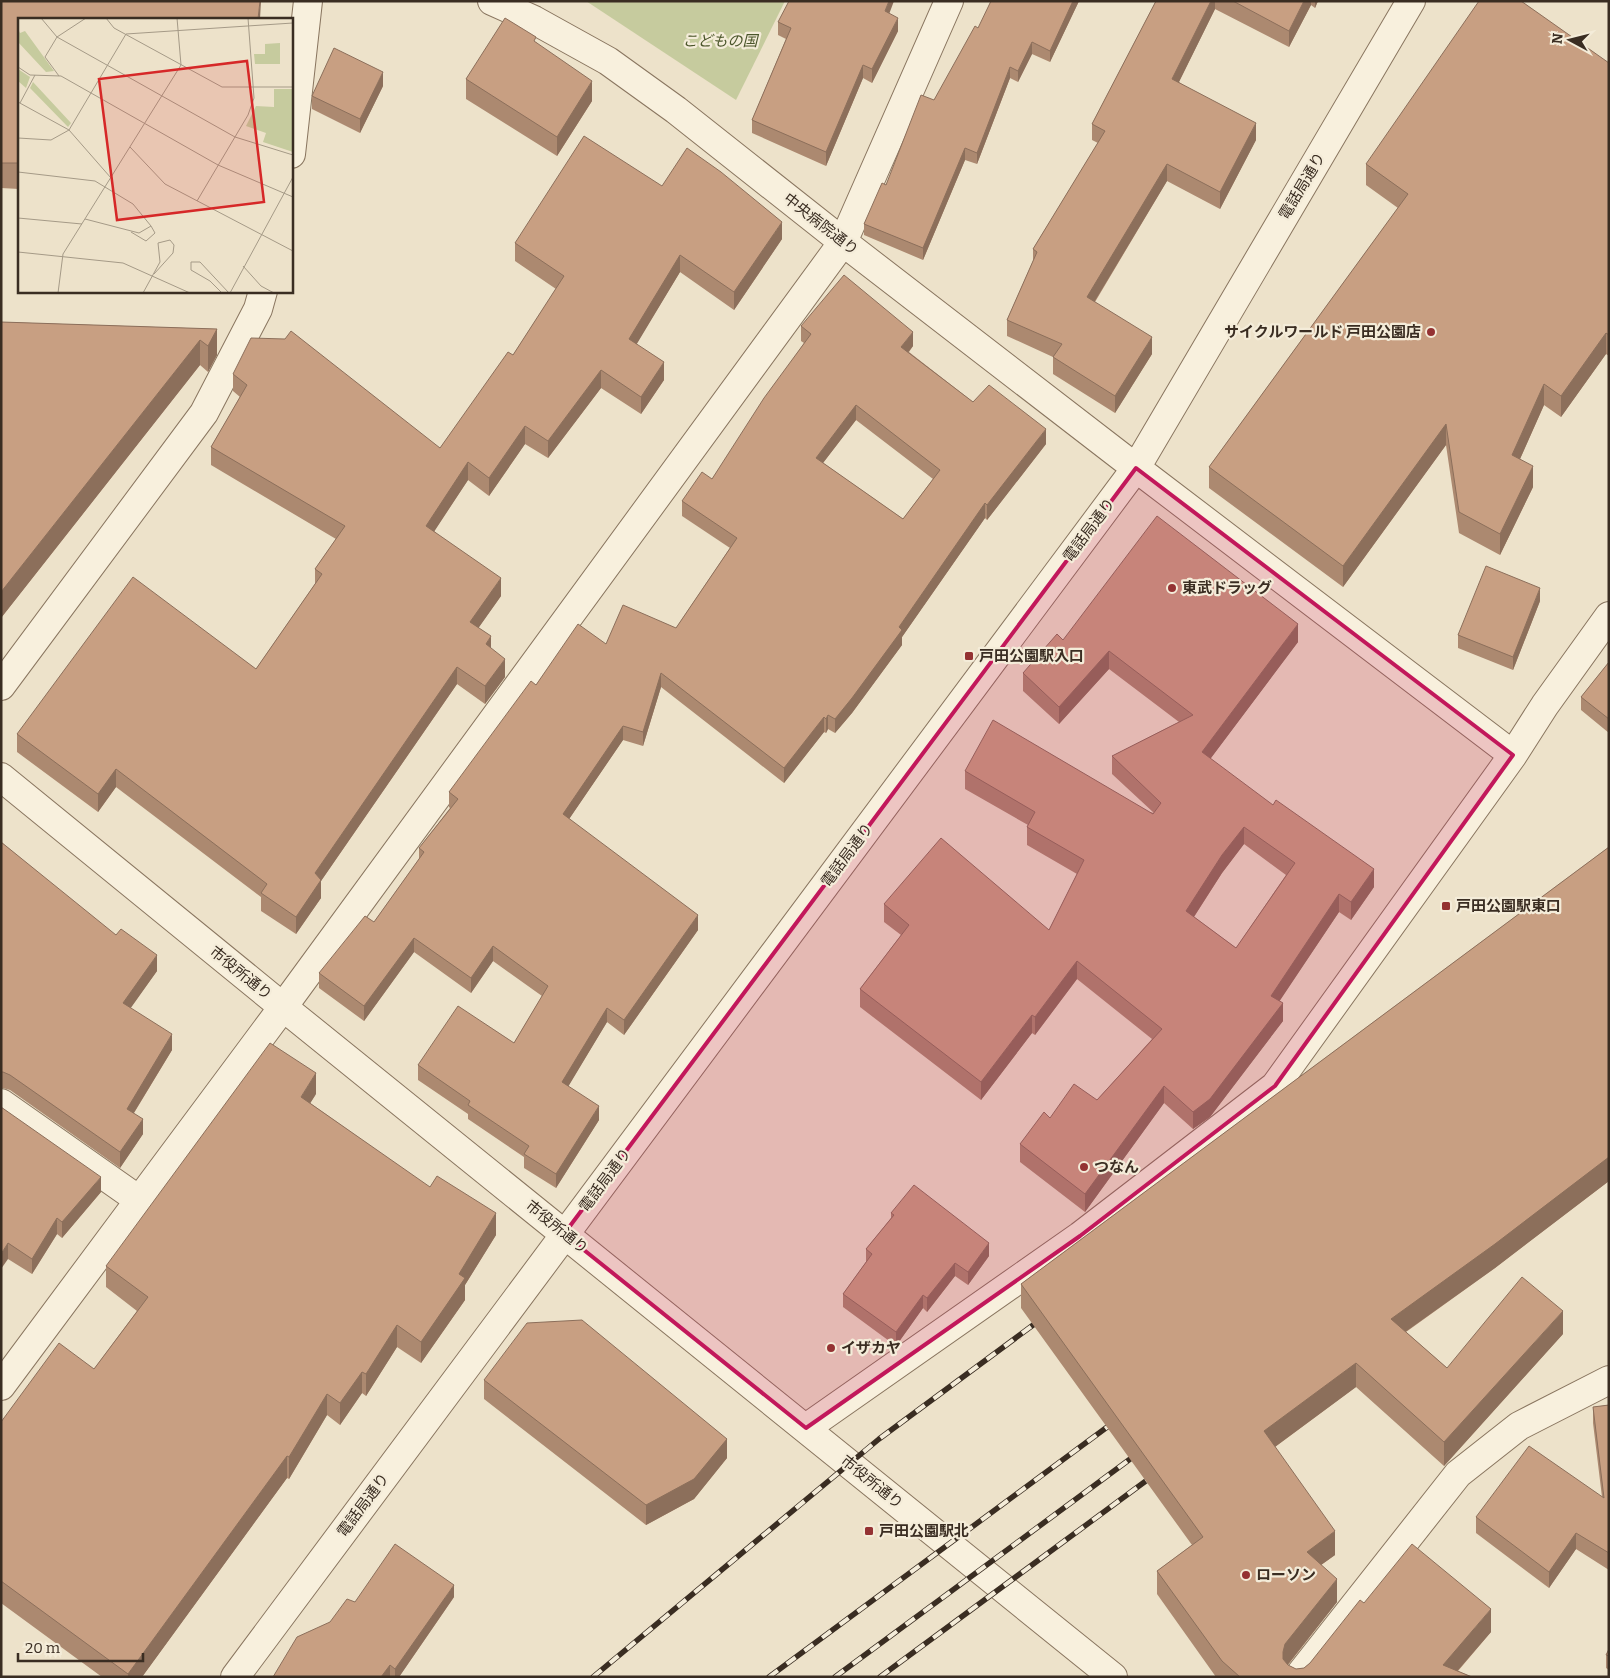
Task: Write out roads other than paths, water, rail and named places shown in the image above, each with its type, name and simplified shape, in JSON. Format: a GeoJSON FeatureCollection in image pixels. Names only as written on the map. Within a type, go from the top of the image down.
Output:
{"type":"FeatureCollection","features":[{"type":"Feature","properties":{"kind":"street"},"geometry":{"type":"LineString","coordinates":[[292,145],[308,1]]}},
{"type":"Feature","properties":{"kind":"street","name":"中央病院通り"},"geometry":{"type":"LineString","coordinates":[[492,1],[534,20],[608,61],[676,110],[843,242],[1136,468],[1513,755]]}},
{"type":"Feature","properties":{"kind":"street"},"geometry":{"type":"LineString","coordinates":[[1,1386],[283,1007],[843,242],[949,1]]}},
{"type":"Feature","properties":{"kind":"street","name":"電話局通り"},"geometry":{"type":"LineString","coordinates":[[235,1677],[1136,468],[1411,1]]}},
{"type":"Feature","properties":{"kind":"street"},"geometry":{"type":"LineString","coordinates":[[1,686],[204,413],[258,309],[263,292]]}},
{"type":"Feature","properties":{"kind":"street"},"geometry":{"type":"LineString","coordinates":[[806,1428],[1080,1236],[1274,1086],[1513,755],[1545,705],[1609,616]]}},
{"type":"Feature","properties":{"kind":"street","name":"市役所通り"},"geometry":{"type":"LineString","coordinates":[[1,777],[1113,1677]]}},
{"type":"Feature","properties":{"kind":"street"},"geometry":{"type":"LineString","coordinates":[[1,1102],[139,1200]]}},
{"type":"Feature","properties":{"kind":"street"},"geometry":{"type":"LineString","coordinates":[[1298,1677],[1458,1474],[1519,1426],[1609,1380]]}},
{"type":"Feature","properties":{"kind":"railway"},"geometry":{"type":"LineString","coordinates":[[593,1677],[879,1439],[1044,1317]]}},
{"type":"Feature","properties":{"kind":"railway"},"geometry":{"type":"LineString","coordinates":[[769,1677],[1118,1419]]}},
{"type":"Feature","properties":{"kind":"railway"},"geometry":{"type":"LineString","coordinates":[[835,1677],[1141,1451]]}},
{"type":"Feature","properties":{"kind":"railway"},"geometry":{"type":"LineString","coordinates":[[880,1677],[1158,1472]]}},
{"type":"Feature","properties":{"kind":"place","name":"サイクルワールド 戸田公園店"},"geometry":{"type":"Point","coordinates":[1431,332]}},
{"type":"Feature","properties":{"kind":"place","name":"東武ドラッグ"},"geometry":{"type":"Point","coordinates":[1172,588]}},
{"type":"Feature","properties":{"kind":"place","name":"戸田公園駅入口"},"geometry":{"type":"Point","coordinates":[969,656]}},
{"type":"Feature","properties":{"kind":"place","name":"戸田公園駅東口"},"geometry":{"type":"Point","coordinates":[1446,906]}},
{"type":"Feature","properties":{"kind":"place","name":"つなん"},"geometry":{"type":"Point","coordinates":[1084,1167]}},
{"type":"Feature","properties":{"kind":"place","name":"イザカヤ"},"geometry":{"type":"Point","coordinates":[831,1348]}},
{"type":"Feature","properties":{"kind":"place","name":"戸田公園駅北"},"geometry":{"type":"Point","coordinates":[869,1531]}},
{"type":"Feature","properties":{"kind":"place","name":"ローソン"},"geometry":{"type":"Point","coordinates":[1246,1575]}},
{"type":"Feature","properties":{"kind":"park label","name":"こどもの国"},"geometry":{"type":"Point","coordinates":[720,41]}}]}
